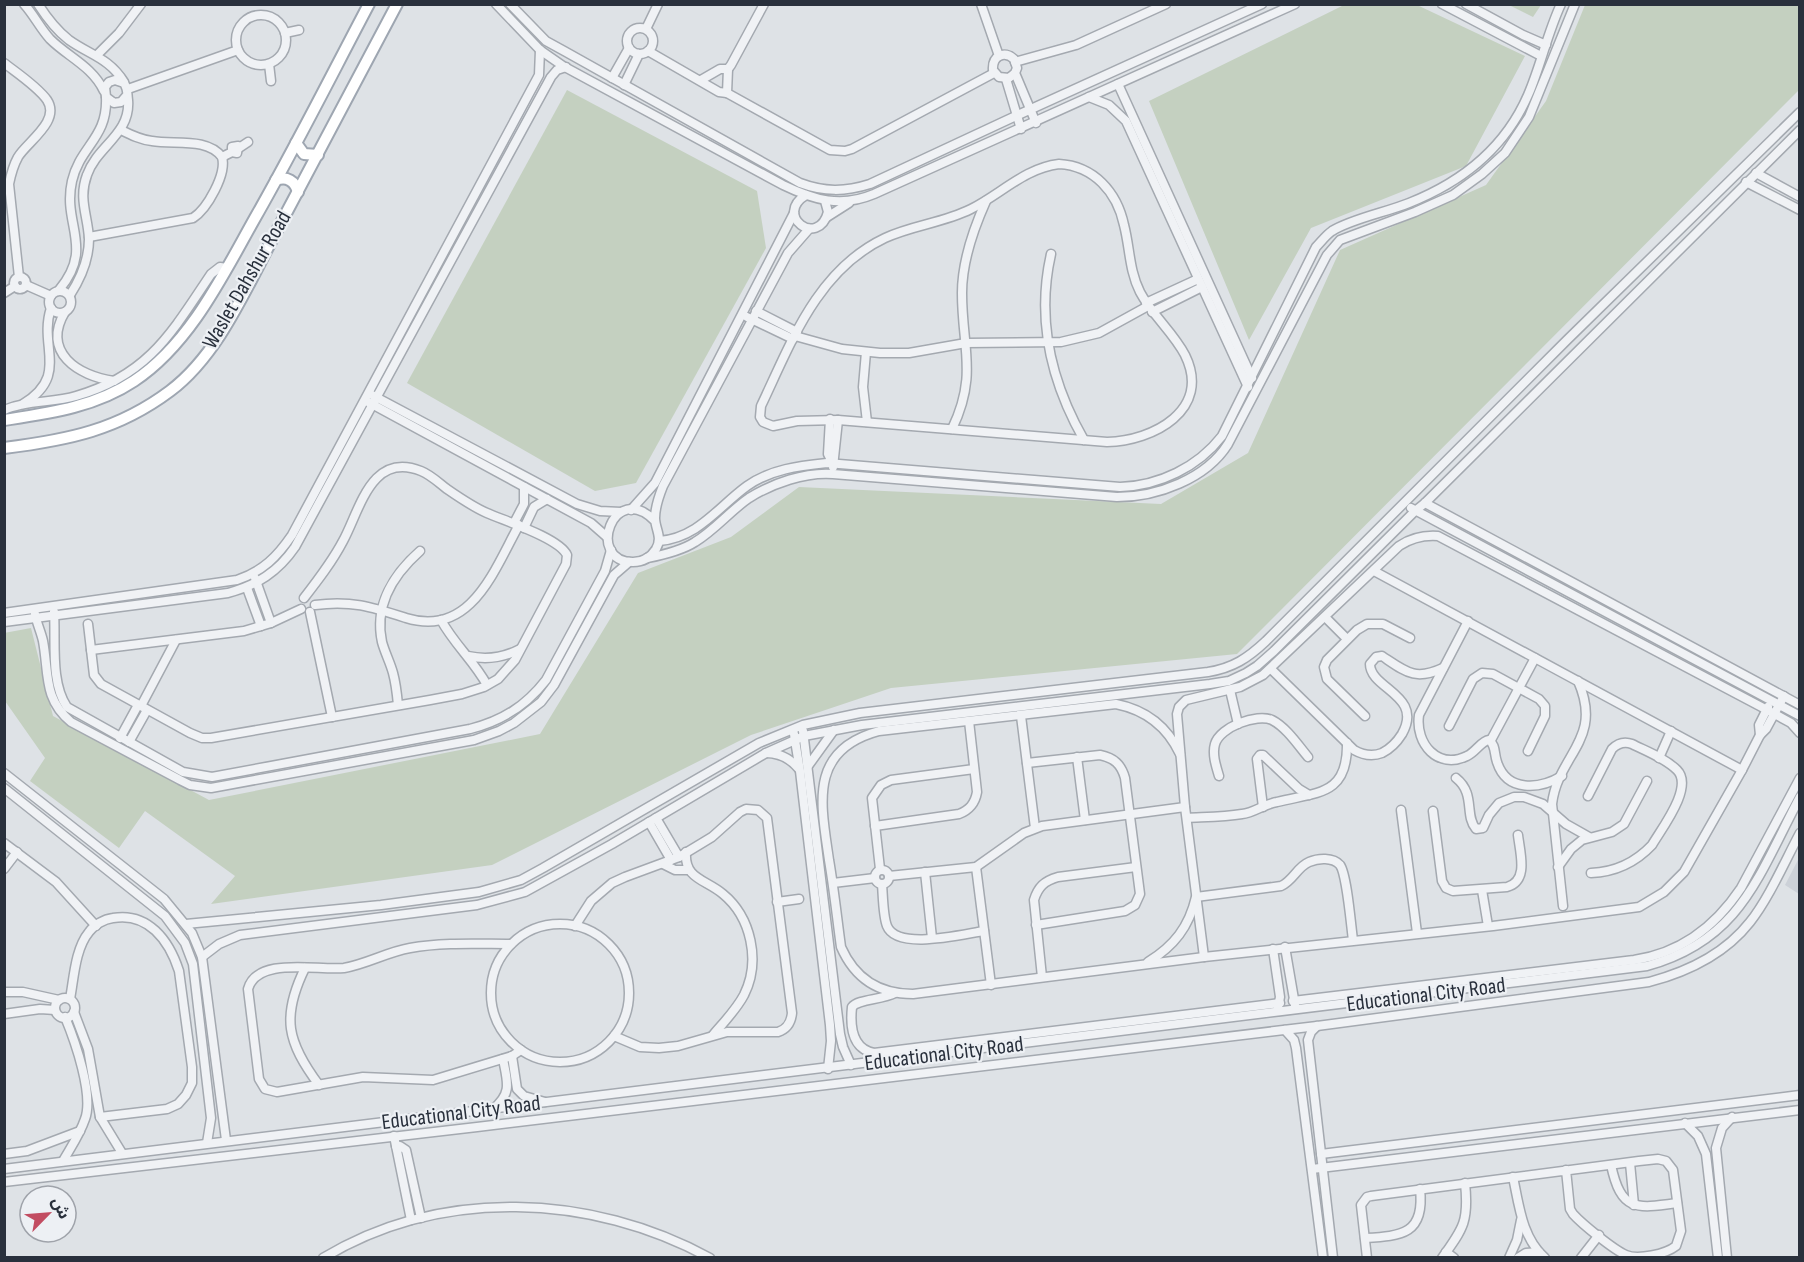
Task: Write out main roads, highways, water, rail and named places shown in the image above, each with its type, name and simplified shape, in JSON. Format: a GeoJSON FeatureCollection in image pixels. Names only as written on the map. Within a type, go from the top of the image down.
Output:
{"type":"FeatureCollection","features":[{"type":"Feature","properties":{"kind":"main road","name":"Waslet Dahshur Road"},"geometry":{"type":"LineString","coordinates":[[4,420],[68,410],[85,405],[133,382],[161,360],[185,334],[227,268],[369,4]]}},
{"type":"Feature","properties":{"kind":"main road","name":"Waslet Dahshur Road"},"geometry":{"type":"LineString","coordinates":[[4,447],[72,438],[98,430],[142,409],[171,390],[201,360],[235,311],[397,4]]}},
{"type":"Feature","properties":{"kind":"main road"},"geometry":{"type":"LineString","coordinates":[[296,143],[304,154],[318,155]]}},
{"type":"Feature","properties":{"kind":"main road"},"geometry":{"type":"LineString","coordinates":[[276,180],[283,178],[290,180],[296,185],[298,192]]}}]}
